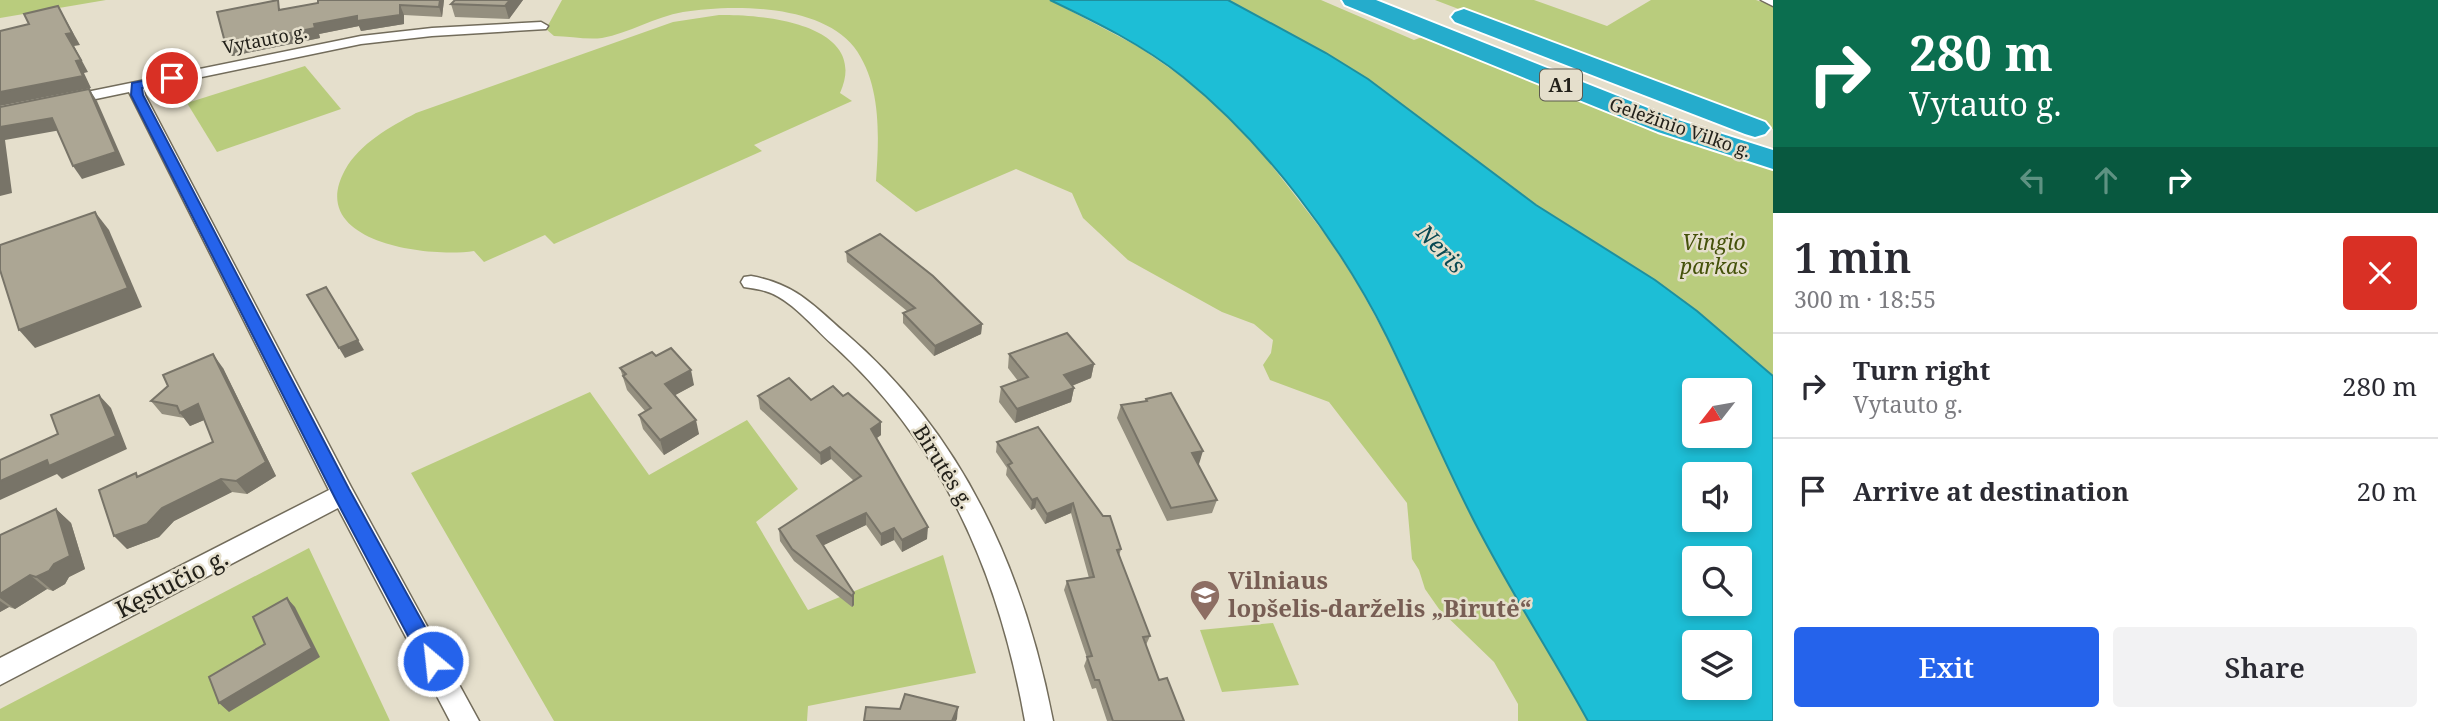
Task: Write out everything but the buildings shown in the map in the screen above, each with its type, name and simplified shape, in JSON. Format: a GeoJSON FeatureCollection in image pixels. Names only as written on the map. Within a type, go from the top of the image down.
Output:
{"type":"FeatureCollection","features":[{"type":"Feature","properties":{"kind":"highway","name":"Geležinio Vilko g."},"geometry":{"type":"LineString","coordinates":[[1354,0],[1643,117],[1773,160]]}},
{"type":"Feature","properties":{"kind":"highway","name":"Geležinio Vilko g."},"geometry":{"type":"LineString","coordinates":[[1383,0],[1661,109],[1773,146]]}},
{"type":"Feature","properties":{"kind":"highway"},"geometry":{"type":"LineString","coordinates":[[1422,0],[1773,135]]}},
{"type":"Feature","properties":{"kind":"street"},"geometry":{"type":"LineString","coordinates":[[1768,0],[1773,2]]}},
{"type":"Feature","properties":{"kind":"street","name":"Vytauto g."},"geometry":{"type":"LineString","coordinates":[[55,102],[361,40],[432,32],[541,26]]}},
{"type":"Feature","properties":{"kind":"street"},"geometry":{"type":"LineString","coordinates":[[136,86],[137,95],[343,494],[465,721]]}},
{"type":"Feature","properties":{"kind":"street","name":"Birutės g."},"geometry":{"type":"LineString","coordinates":[[751,282],[775,286],[849,344],[879,376],[937,454],[988,540],[1020,632],[1034,685],[1039,721]]}},
{"type":"Feature","properties":{"kind":"street","name":"Kęstučio g."},"geometry":{"type":"LineString","coordinates":[[0,672],[343,494]]}},
{"type":"Feature","properties":{"kind":"green space"},"geometry":{"type":"Polygon","coordinates":[[[0,0],[106,0],[0,18],[0,0]]]}},
{"type":"Feature","properties":{"kind":"green space"},"geometry":{"type":"Polygon","coordinates":[[[562,0],[1050,0],[1139,47],[1181,76],[1226,114],[1266,158],[1328,238],[1357,283],[1386,336],[1469,512],[1588,721],[1518,721],[1518,704],[1494,662],[1439,609],[1425,589],[1412,559],[1407,503],[1329,402],[1270,380],[1263,365],[1271,353],[1273,340],[1254,324],[1222,312],[1128,260],[1083,218],[1072,193],[1016,169],[916,212],[876,181],[878,129],[870,78],[854,47],[839,33],[820,22],[798,15],[774,10],[726,8],[673,14],[602,38],[554,36],[546,29],[562,0]]]}},
{"type":"Feature","properties":{"kind":"green space","name":"Vingio parkas"},"geometry":{"type":"Polygon","coordinates":[[[1228,0],[1321,0],[1414,40],[1425,36],[1640,125],[1773,170],[1773,376],[1697,311],[1655,280],[1536,205],[1368,79],[1228,0]]]}},
{"type":"Feature","properties":{"kind":"green space"},"geometry":{"type":"Polygon","coordinates":[[[1435,0],[1534,0],[1607,26],[1651,0],[1756,0],[1773,6],[1773,129],[1435,0]]]}},
{"type":"Feature","properties":{"kind":"green space"},"geometry":{"type":"Polygon","coordinates":[[[719,15],[785,21],[808,28],[827,38],[840,52],[846,70],[840,93],[852,101],[754,145],[762,151],[554,244],[545,235],[484,262],[474,251],[429,252],[378,240],[356,230],[342,214],[337,195],[351,160],[376,137],[416,113],[673,22],[719,15]]]}},
{"type":"Feature","properties":{"kind":"green space"},"geometry":{"type":"Polygon","coordinates":[[[305,66],[341,109],[217,152],[187,103],[305,66]]]}},
{"type":"Feature","properties":{"kind":"green space"},"geometry":{"type":"Polygon","coordinates":[[[590,392],[649,475],[747,420],[798,489],[756,522],[808,610],[943,555],[976,673],[808,706],[807,721],[554,721],[411,473],[590,392]]]}},
{"type":"Feature","properties":{"kind":"green space"},"geometry":{"type":"Polygon","coordinates":[[[309,548],[390,721],[0,721],[0,709],[309,548]]]}},
{"type":"Feature","properties":{"kind":"green space"},"geometry":{"type":"Polygon","coordinates":[[[1273,623],[1299,685],[1222,692],[1200,630],[1273,623]]]}},
{"type":"Feature","properties":{"kind":"water","name":"Neris"},"geometry":{"type":"Polygon","coordinates":[[[1050,0],[1228,0],[1368,79],[1536,205],[1655,280],[1697,311],[1773,376],[1773,721],[1588,721],[1482,536],[1387,337],[1324,231],[1271,163],[1213,103],[1183,77],[1119,35],[1050,0]]]}},
{"type":"Feature","properties":{"kind":"place","name":"Vilniaus lopšelis-darželis „Birutė“"},"geometry":{"type":"Point","coordinates":[1205,622]}},
{"type":"Feature","properties":{"kind":"route"},"geometry":{"type":"LineString","coordinates":[[172,78],[136,86],[137,95],[343,494],[433,661]]}}]}
